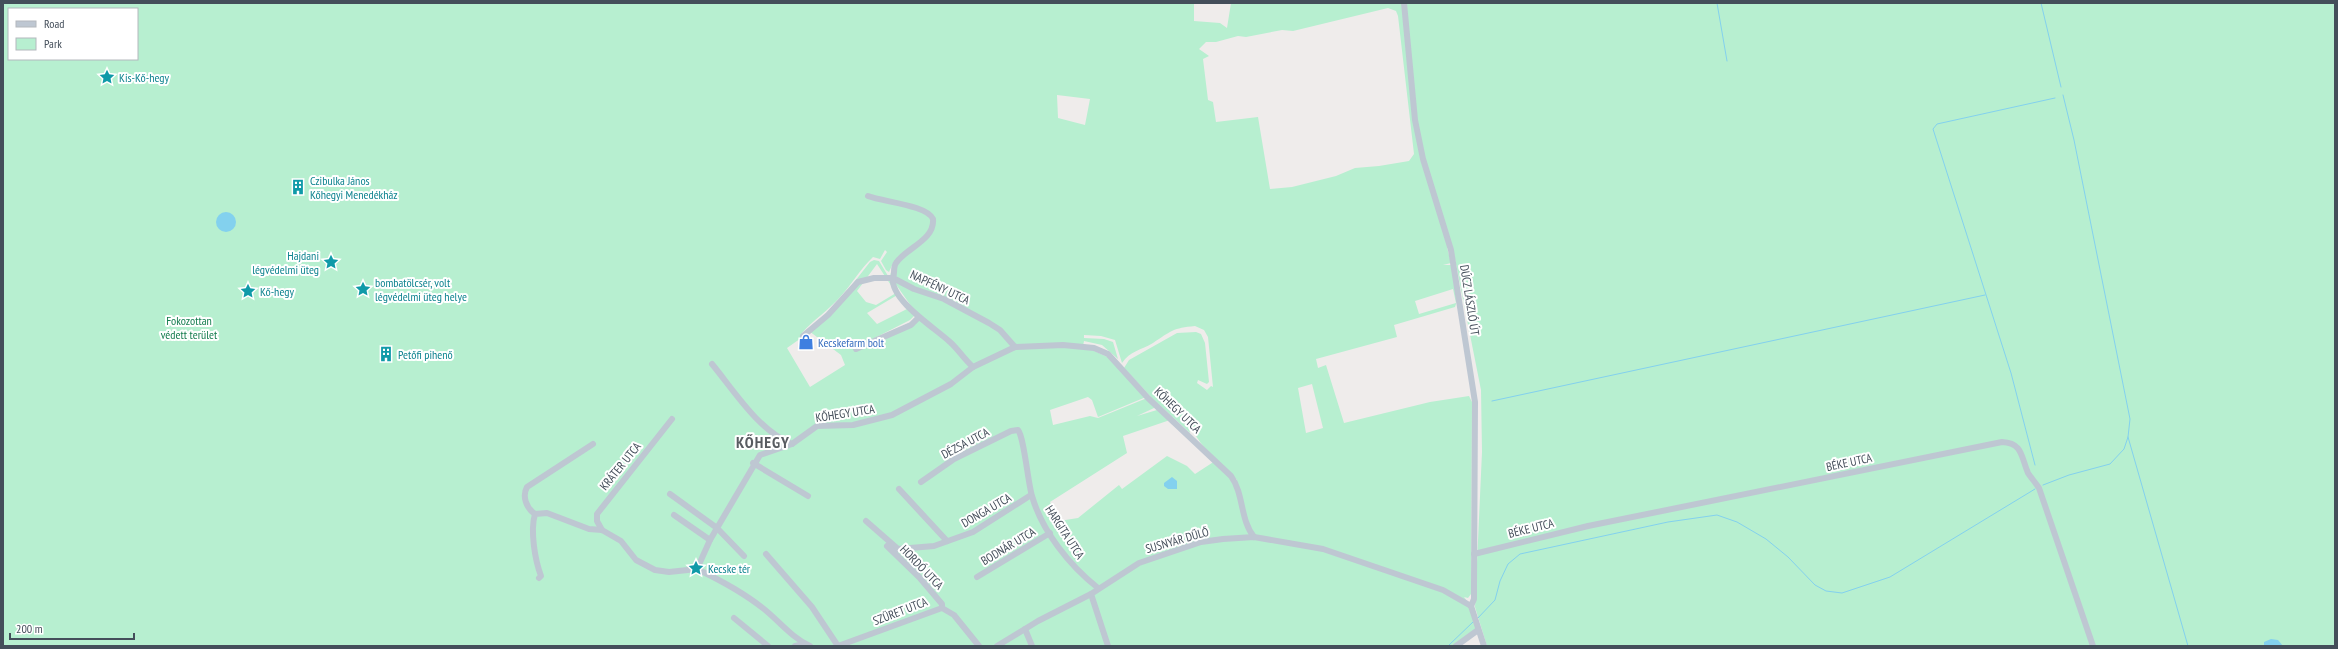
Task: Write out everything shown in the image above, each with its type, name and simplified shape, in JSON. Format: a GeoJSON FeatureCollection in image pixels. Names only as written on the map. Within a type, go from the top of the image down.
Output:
{"type":"FeatureCollection","features":[{"type":"Feature","properties":{"kind":"street","name":"DÚCZ LÁSZLÓ ÚT"},"geometry":{"type":"LineString","coordinates":[[1404,3],[1415,120],[1424,159],[1450,250],[1475,402],[1474,599],[1470,606]]}},
{"type":"Feature","properties":{"kind":"street","name":"NAPFÉNY UTCA"},"geometry":{"type":"LineString","coordinates":[[868,196],[889,203],[921,209],[930,214],[933,219],[932,228],[926,236],[896,263],[893,278],[914,289],[944,299],[989,323],[1000,330],[1015,347]]}},
{"type":"Feature","properties":{"kind":"street"},"geometry":{"type":"LineString","coordinates":[[803,336],[828,315],[858,282],[874,278],[893,278],[894,287],[918,318],[951,343],[973,367]]}},
{"type":"Feature","properties":{"kind":"street"},"geometry":{"type":"LineString","coordinates":[[856,349],[908,326],[918,318]]}},
{"type":"Feature","properties":{"kind":"street","name":"KŐHEGY UTCA"},"geometry":{"type":"LineString","coordinates":[[697,569],[710,540],[753,463],[765,452],[792,444],[817,426],[853,425],[892,415],[951,384],[973,367],[1015,347],[1063,345],[1094,348],[1108,354],[1148,398],[1231,476],[1238,488],[1248,527],[1254,537]]}},
{"type":"Feature","properties":{"kind":"street"},"geometry":{"type":"LineString","coordinates":[[712,364],[763,424],[778,438],[792,444]]}},
{"type":"Feature","properties":{"kind":"street","name":"KRÁTER UTCA"},"geometry":{"type":"LineString","coordinates":[[602,530],[597,521],[597,514],[672,419]]}},
{"type":"Feature","properties":{"kind":"street","name":"DÉZSA UTCA"},"geometry":{"type":"LineString","coordinates":[[921,482],[954,459],[1011,431],[1016,430],[1020,432]]}},
{"type":"Feature","properties":{"kind":"street","name":"HARGITA UTCA"},"geometry":{"type":"LineString","coordinates":[[1020,432],[1031,495],[1040,518],[1077,570],[1098,588]]}},
{"type":"Feature","properties":{"kind":"street","name":"BÉKE UTCA"},"geometry":{"type":"LineString","coordinates":[[1474,554],[1588,526],[1919,458],[2002,442],[2012,443],[2020,449],[2029,474],[2039,488],[2093,646]]}},
{"type":"Feature","properties":{"kind":"street"},"geometry":{"type":"LineString","coordinates":[[594,444],[528,487],[525,499],[530,510],[535,514],[547,513],[589,529],[602,530],[621,541],[636,560],[648,567],[669,572],[697,569],[718,578],[758,605],[807,645]]}},
{"type":"Feature","properties":{"kind":"street"},"geometry":{"type":"LineString","coordinates":[[753,463],[808,496]]}},
{"type":"Feature","properties":{"kind":"street"},"geometry":{"type":"LineString","coordinates":[[899,489],[947,541]]}},
{"type":"Feature","properties":{"kind":"street"},"geometry":{"type":"LineString","coordinates":[[670,494],[717,528],[744,556]]}},
{"type":"Feature","properties":{"kind":"street","name":"DONGA UTCA"},"geometry":{"type":"LineString","coordinates":[[890,546],[898,549],[934,546],[974,532],[1031,495]]}},
{"type":"Feature","properties":{"kind":"street"},"geometry":{"type":"LineString","coordinates":[[535,514],[534,556],[541,576],[539,578]]}},
{"type":"Feature","properties":{"kind":"street"},"geometry":{"type":"LineString","coordinates":[[674,515],[710,540]]}},
{"type":"Feature","properties":{"kind":"street"},"geometry":{"type":"LineString","coordinates":[[866,521],[890,546]]}},
{"type":"Feature","properties":{"kind":"street","name":"BODNÁR UTCA"},"geometry":{"type":"LineString","coordinates":[[977,577],[1050,533]]}},
{"type":"Feature","properties":{"kind":"street","name":"SUSNYÁR DŰLŐ"},"geometry":{"type":"LineString","coordinates":[[997,646],[1025,629],[1092,594],[1098,588],[1138,563],[1201,542],[1254,537],[1323,549],[1443,590],[1470,606]]}},
{"type":"Feature","properties":{"kind":"street","name":"HORDÓ UTCA"},"geometry":{"type":"LineString","coordinates":[[883,542],[890,546],[919,577],[942,604],[942,608]]}},
{"type":"Feature","properties":{"kind":"street"},"geometry":{"type":"LineString","coordinates":[[766,554],[812,607],[838,646]]}},
{"type":"Feature","properties":{"kind":"street"},"geometry":{"type":"LineString","coordinates":[[1092,594],[1108,646]]}},
{"type":"Feature","properties":{"kind":"street"},"geometry":{"type":"LineString","coordinates":[[1470,606],[1475,624],[1484,646]]}},
{"type":"Feature","properties":{"kind":"street","name":"SZÜRET UTCA"},"geometry":{"type":"LineString","coordinates":[[838,646],[942,608],[954,615],[979,646]]}},
{"type":"Feature","properties":{"kind":"street"},"geometry":{"type":"LineString","coordinates":[[734,618],[768,646]]}},
{"type":"Feature","properties":{"kind":"street"},"geometry":{"type":"LineString","coordinates":[[1456,646],[1475,624]]}},
{"type":"Feature","properties":{"kind":"street"},"geometry":{"type":"LineString","coordinates":[[1025,629],[1032,646]]}},
{"type":"Feature","properties":{"kind":"street"},"geometry":{"type":"LineString","coordinates":[[795,646],[807,645]]}},
{"type":"Feature","properties":{"kind":"green space","name":"Fokozottan védett terület"},"geometry":{"type":"Polygon","coordinates":[[[3,3],[1194,3],[1194,21],[1220,23],[1227,28],[1231,3],[2335,3],[2335,646],[1487,646],[1475,607],[1482,452],[1481,390],[1453,249],[1447,247],[1451,263],[1443,265],[1451,265],[1457,301],[1455,307],[1394,325],[1397,337],[1316,359],[1318,368],[1326,365],[1344,423],[1430,402],[1469,396],[1472,402],[1471,594],[1468,598],[1464,597],[1473,609],[1480,628],[1456,646],[3,646],[3,3]],[[1388,8],[1293,31],[1282,30],[1246,37],[1238,36],[1216,42],[1206,42],[1199,49],[1209,56],[1203,59],[1208,100],[1213,102],[1216,122],[1258,117],[1270,189],[1292,187],[1336,176],[1355,168],[1409,161],[1414,154],[1398,16],[1396,11],[1388,8]],[[1057,95],[1058,118],[1085,125],[1090,99],[1057,95]],[[885,250],[880,259],[873,257],[836,301],[802,333],[804,336],[787,348],[810,387],[845,365],[841,355],[809,331],[844,295],[870,262],[874,260],[879,261],[899,294],[867,313],[877,324],[909,308],[915,315],[910,320],[853,349],[922,317],[916,313],[890,276],[894,261],[889,272],[886,270],[881,261],[887,252],[885,250]],[[877,264],[857,291],[866,302],[876,305],[896,293],[877,264]],[[1453,289],[1415,301],[1419,314],[1456,303],[1453,289]],[[1195,326],[1172,331],[1153,343],[1132,353],[1122,363],[1115,340],[1101,336],[1084,335],[1084,338],[1104,339],[1113,342],[1118,359],[1102,345],[1084,341],[1083,346],[1112,359],[1146,397],[1098,417],[1092,400],[1088,397],[1050,410],[1053,425],[1090,416],[1098,418],[1147,398],[1154,405],[1154,408],[1137,416],[1157,410],[1170,420],[1123,436],[1127,453],[1050,502],[1059,521],[1078,518],[1119,485],[1122,489],[1167,456],[1187,466],[1195,474],[1215,461],[1230,476],[1237,489],[1237,480],[1208,451],[1195,434],[1192,426],[1193,419],[1188,420],[1190,433],[1153,399],[1124,368],[1129,360],[1177,333],[1196,332],[1201,334],[1205,343],[1209,382],[1207,384],[1198,380],[1197,383],[1207,390],[1211,386],[1213,387],[1208,337],[1204,330],[1195,326]],[[1312,384],[1298,388],[1306,433],[1323,428],[1312,384]]]}},
{"type":"Feature","properties":{"kind":"water"},"geometry":{"type":"Polygon","coordinates":[[[226,212],[233,215],[236,222],[233,229],[226,232],[219,229],[216,222],[219,215],[226,212]]]}},
{"type":"Feature","properties":{"kind":"water"},"geometry":{"type":"Polygon","coordinates":[[[1172,477],[1177,481],[1177,489],[1168,489],[1164,486],[1164,483],[1172,477]]]}},
{"type":"Feature","properties":{"kind":"water"},"geometry":{"type":"Polygon","coordinates":[[[2271,639],[2278,640],[2283,646],[2264,646],[2264,642],[2271,639]]]}},
{"type":"Feature","properties":{"kind":"waterway"},"geometry":{"type":"LineString","coordinates":[[1717,3],[1727,61]]}},
{"type":"Feature","properties":{"kind":"waterway"},"geometry":{"type":"LineString","coordinates":[[2041,3],[2061,87]]}},
{"type":"Feature","properties":{"kind":"waterway"},"geometry":{"type":"LineString","coordinates":[[2043,485],[2069,475],[2110,464],[2124,449],[2128,437],[2130,419],[2074,140],[2063,95]]}},
{"type":"Feature","properties":{"kind":"waterway"},"geometry":{"type":"LineString","coordinates":[[2035,465],[2011,373],[1933,129],[1937,124],[2055,98]]}},
{"type":"Feature","properties":{"kind":"waterway"},"geometry":{"type":"LineString","coordinates":[[1492,401],[1985,295]]}},
{"type":"Feature","properties":{"kind":"waterway"},"geometry":{"type":"LineString","coordinates":[[2128,437],[2188,646]]}},
{"type":"Feature","properties":{"kind":"waterway"},"geometry":{"type":"LineString","coordinates":[[1477,619],[1495,600],[1500,581],[1508,564],[1520,554],[1668,522],[1717,515],[1737,522],[1766,539],[1788,557],[1815,585],[1826,591],[1842,593],[1890,577],[2035,489]]}},
{"type":"Feature","properties":{"kind":"waterway"},"geometry":{"type":"LineString","coordinates":[[1448,646],[1473,622]]}},
{"type":"Feature","properties":{"kind":"place","name":"Kis-Kő-hegy"},"geometry":{"type":"Point","coordinates":[107,77]}},
{"type":"Feature","properties":{"kind":"place","name":"Czibulka János Kőhegyi Menedékház"},"geometry":{"type":"Point","coordinates":[298,187]}},
{"type":"Feature","properties":{"kind":"place","name":"Hajdani légvédelmi üteg"},"geometry":{"type":"Point","coordinates":[331,262]}},
{"type":"Feature","properties":{"kind":"place","name":"bombatölcsér, volt légvédelmi üteg helye"},"geometry":{"type":"Point","coordinates":[363,289]}},
{"type":"Feature","properties":{"kind":"place","name":"Kő-hegy"},"geometry":{"type":"Point","coordinates":[248,291]}},
{"type":"Feature","properties":{"kind":"place","name":"Kecskefarm bolt"},"geometry":{"type":"Point","coordinates":[806,342]}},
{"type":"Feature","properties":{"kind":"place","name":"Petőfi pihenő"},"geometry":{"type":"Point","coordinates":[386,354]}},
{"type":"Feature","properties":{"kind":"place","name":"Kecske tér"},"geometry":{"type":"Point","coordinates":[696,568]}},
{"type":"Feature","properties":{"kind":"district","name":"KŐHEGY"},"geometry":{"type":"Point","coordinates":[763,442]}}]}
